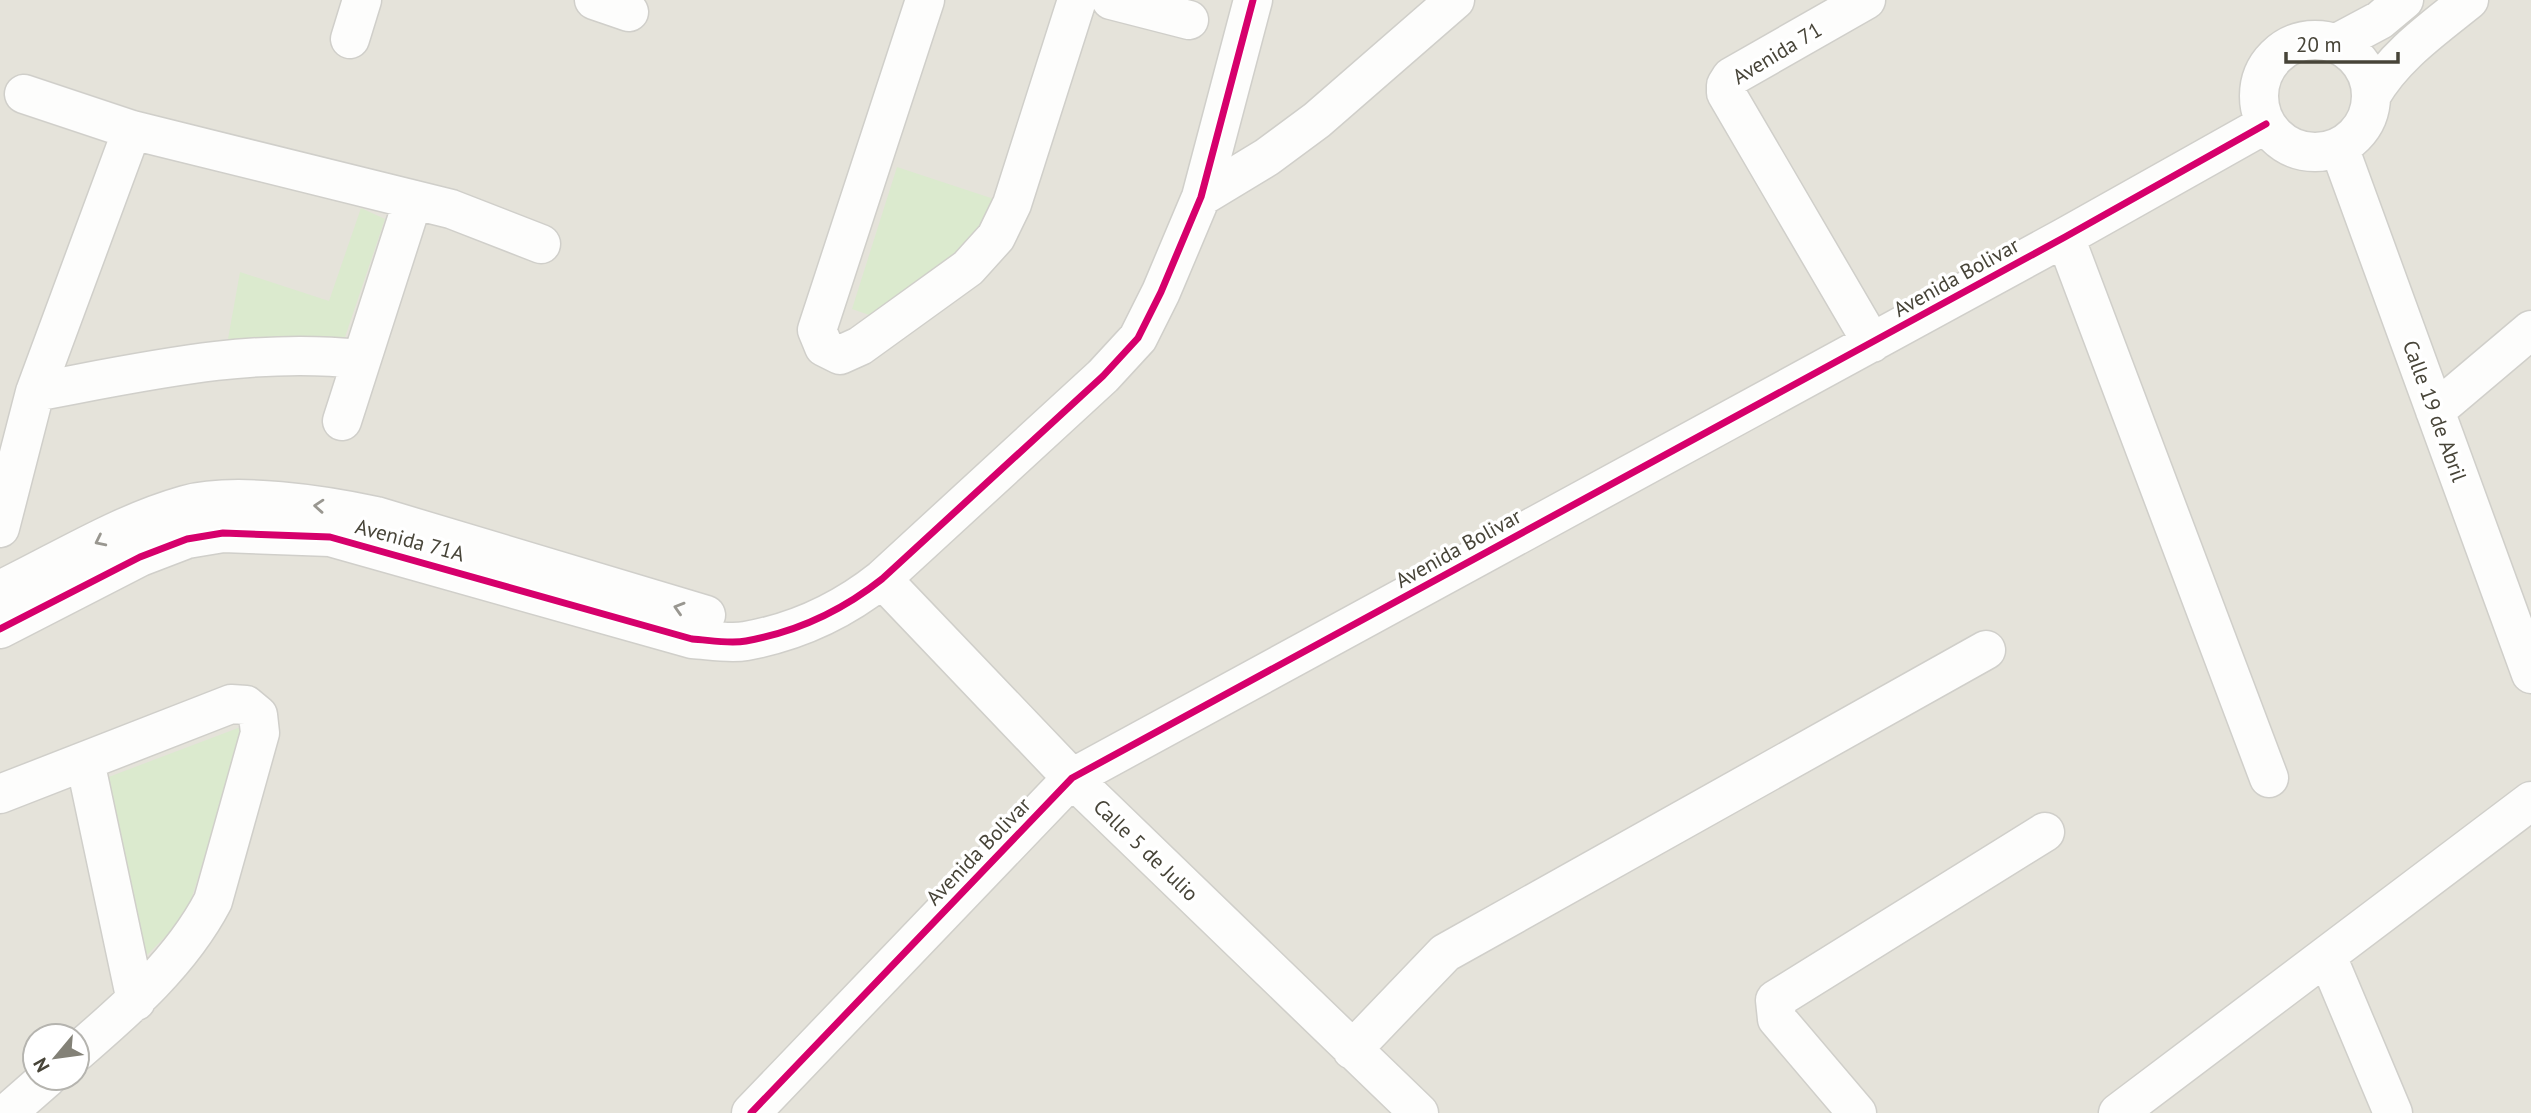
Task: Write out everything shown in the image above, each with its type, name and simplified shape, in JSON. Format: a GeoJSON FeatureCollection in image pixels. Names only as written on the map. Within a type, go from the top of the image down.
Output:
{"type":"FeatureCollection","features":[{"type":"Feature","properties":{"kind":"street"},"geometry":{"type":"LineString","coordinates":[[350,39],[362,0]]}},
{"type":"Feature","properties":{"kind":"street"},"geometry":{"type":"LineString","coordinates":[[594,0],[629,12]]}},
{"type":"Feature","properties":{"kind":"street"},"geometry":{"type":"LineString","coordinates":[[925,0],[817,330],[824,347],[840,355],[860,346],[968,268],[996,237],[1012,204],[1077,0]]}},
{"type":"Feature","properties":{"kind":"street"},"geometry":{"type":"LineString","coordinates":[[1111,0],[1189,20]]}},
{"type":"Feature","properties":{"kind":"street"},"geometry":{"type":"LineString","coordinates":[[820,619],[855,601],[882,579],[1103,376],[1138,338],[1161,292],[1201,197],[1253,0]]}},
{"type":"Feature","properties":{"kind":"street","name":"Avenida 71"},"geometry":{"type":"LineString","coordinates":[[1866,0],[1731,77],[1726,85],[1726,93],[1872,343]]}},
{"type":"Feature","properties":{"kind":"street"},"geometry":{"type":"LineString","coordinates":[[2335,44],[2380,20],[2404,0]]}},
{"type":"Feature","properties":{"kind":"street"},"geometry":{"type":"LineString","coordinates":[[2371,96],[2361,64],[2335,44],[2320,40],[2290,45],[2267,65],[2258,94],[2266,124],[2281,142],[2292,148],[2315,153],[2339,147],[2362,127],[2371,96],[2384,74],[2469,0]]}},
{"type":"Feature","properties":{"kind":"street"},"geometry":{"type":"LineString","coordinates":[[1201,197],[1267,157],[1317,120],[1451,2]]}},
{"type":"Feature","properties":{"kind":"street"},"geometry":{"type":"LineString","coordinates":[[24,94],[132,130],[451,209],[541,244]]}},
{"type":"Feature","properties":{"kind":"street","name":"Avenida Bolivar"},"geometry":{"type":"LineString","coordinates":[[751,1113],[1072,778],[1872,343],[2266,124]]}},
{"type":"Feature","properties":{"kind":"street"},"geometry":{"type":"LineString","coordinates":[[0,528],[35,392],[132,130]]}},
{"type":"Feature","properties":{"kind":"street","name":"Calle 19 de Abril"},"geometry":{"type":"LineString","coordinates":[[2339,147],[2531,674]]}},
{"type":"Feature","properties":{"kind":"street"},"geometry":{"type":"LineString","coordinates":[[342,421],[359,359],[413,200]]}},
{"type":"Feature","properties":{"kind":"street"},"geometry":{"type":"LineString","coordinates":[[2065,237],[2269,778]]}},
{"type":"Feature","properties":{"kind":"street"},"geometry":{"type":"LineString","coordinates":[[2435,411],[2531,330]]}},
{"type":"Feature","properties":{"kind":"street"},"geometry":{"type":"LineString","coordinates":[[35,392],[209,360],[285,354],[359,359]]}},
{"type":"Feature","properties":{"kind":"street","name":"Avenida 71A"},"geometry":{"type":"LineString","coordinates":[[0,590],[128,528],[186,505],[225,499],[336,507],[376,516],[701,615],[738,619],[820,619]]}},
{"type":"Feature","properties":{"kind":"street","name":"Avenida 71A"},"geometry":{"type":"LineString","coordinates":[[0,629],[141,557],[187,539],[223,533],[330,537],[692,639],[744,641],[820,619]]}},
{"type":"Feature","properties":{"kind":"street","name":"Calle 5 de Julio"},"geometry":{"type":"LineString","coordinates":[[882,579],[1072,778],[1419,1113]]}},
{"type":"Feature","properties":{"kind":"street"},"geometry":{"type":"LineString","coordinates":[[1352,1049],[1445,954],[1986,650]]}},
{"type":"Feature","properties":{"kind":"street"},"geometry":{"type":"LineString","coordinates":[[0,794],[231,704],[246,705],[258,715],[260,733],[213,901],[199,927],[136,1001],[91,1040]]}},
{"type":"Feature","properties":{"kind":"street"},"geometry":{"type":"LineString","coordinates":[[85,761],[136,1001]]}},
{"type":"Feature","properties":{"kind":"street"},"geometry":{"type":"LineString","coordinates":[[2118,1113],[2531,801]]}},
{"type":"Feature","properties":{"kind":"street"},"geometry":{"type":"LineString","coordinates":[[1857,1113],[1777,1019],[1775,1000],[2045,832]]}},
{"type":"Feature","properties":{"kind":"street"},"geometry":{"type":"LineString","coordinates":[[2327,956],[2393,1113]]}},
{"type":"Feature","properties":{"kind":"street"},"geometry":{"type":"LineString","coordinates":[[7,1113],[31,1092]]}},
{"type":"Feature","properties":{"kind":"shaded area"},"geometry":{"type":"Polygon","coordinates":[[[0,0],[2531,0],[2531,1113],[0,1113],[0,0]]]}},
{"type":"Feature","properties":{"kind":"green space"},"geometry":{"type":"Polygon","coordinates":[[[897,167],[997,200],[969,256],[872,316],[852,309],[897,167]]]}},
{"type":"Feature","properties":{"kind":"green space"},"geometry":{"type":"Polygon","coordinates":[[[361,208],[385,219],[344,340],[228,339],[240,272],[329,301],[361,208]]]}},
{"type":"Feature","properties":{"kind":"green space"},"geometry":{"type":"Polygon","coordinates":[[[246,725],[186,916],[142,960],[98,781],[246,725]]]}},
{"type":"Feature","properties":{"kind":"cycle path"},"geometry":{"type":"LineString","coordinates":[[0,629],[140,557],[187,539],[223,533],[330,537],[692,639],[746,641],[801,626],[835,610],[882,579],[1103,376],[1138,338],[1161,292],[1201,197],[1253,0]]}},
{"type":"Feature","properties":{"kind":"cycle path"},"geometry":{"type":"LineString","coordinates":[[751,1113],[1072,778],[2065,237],[2266,124]]}}]}
